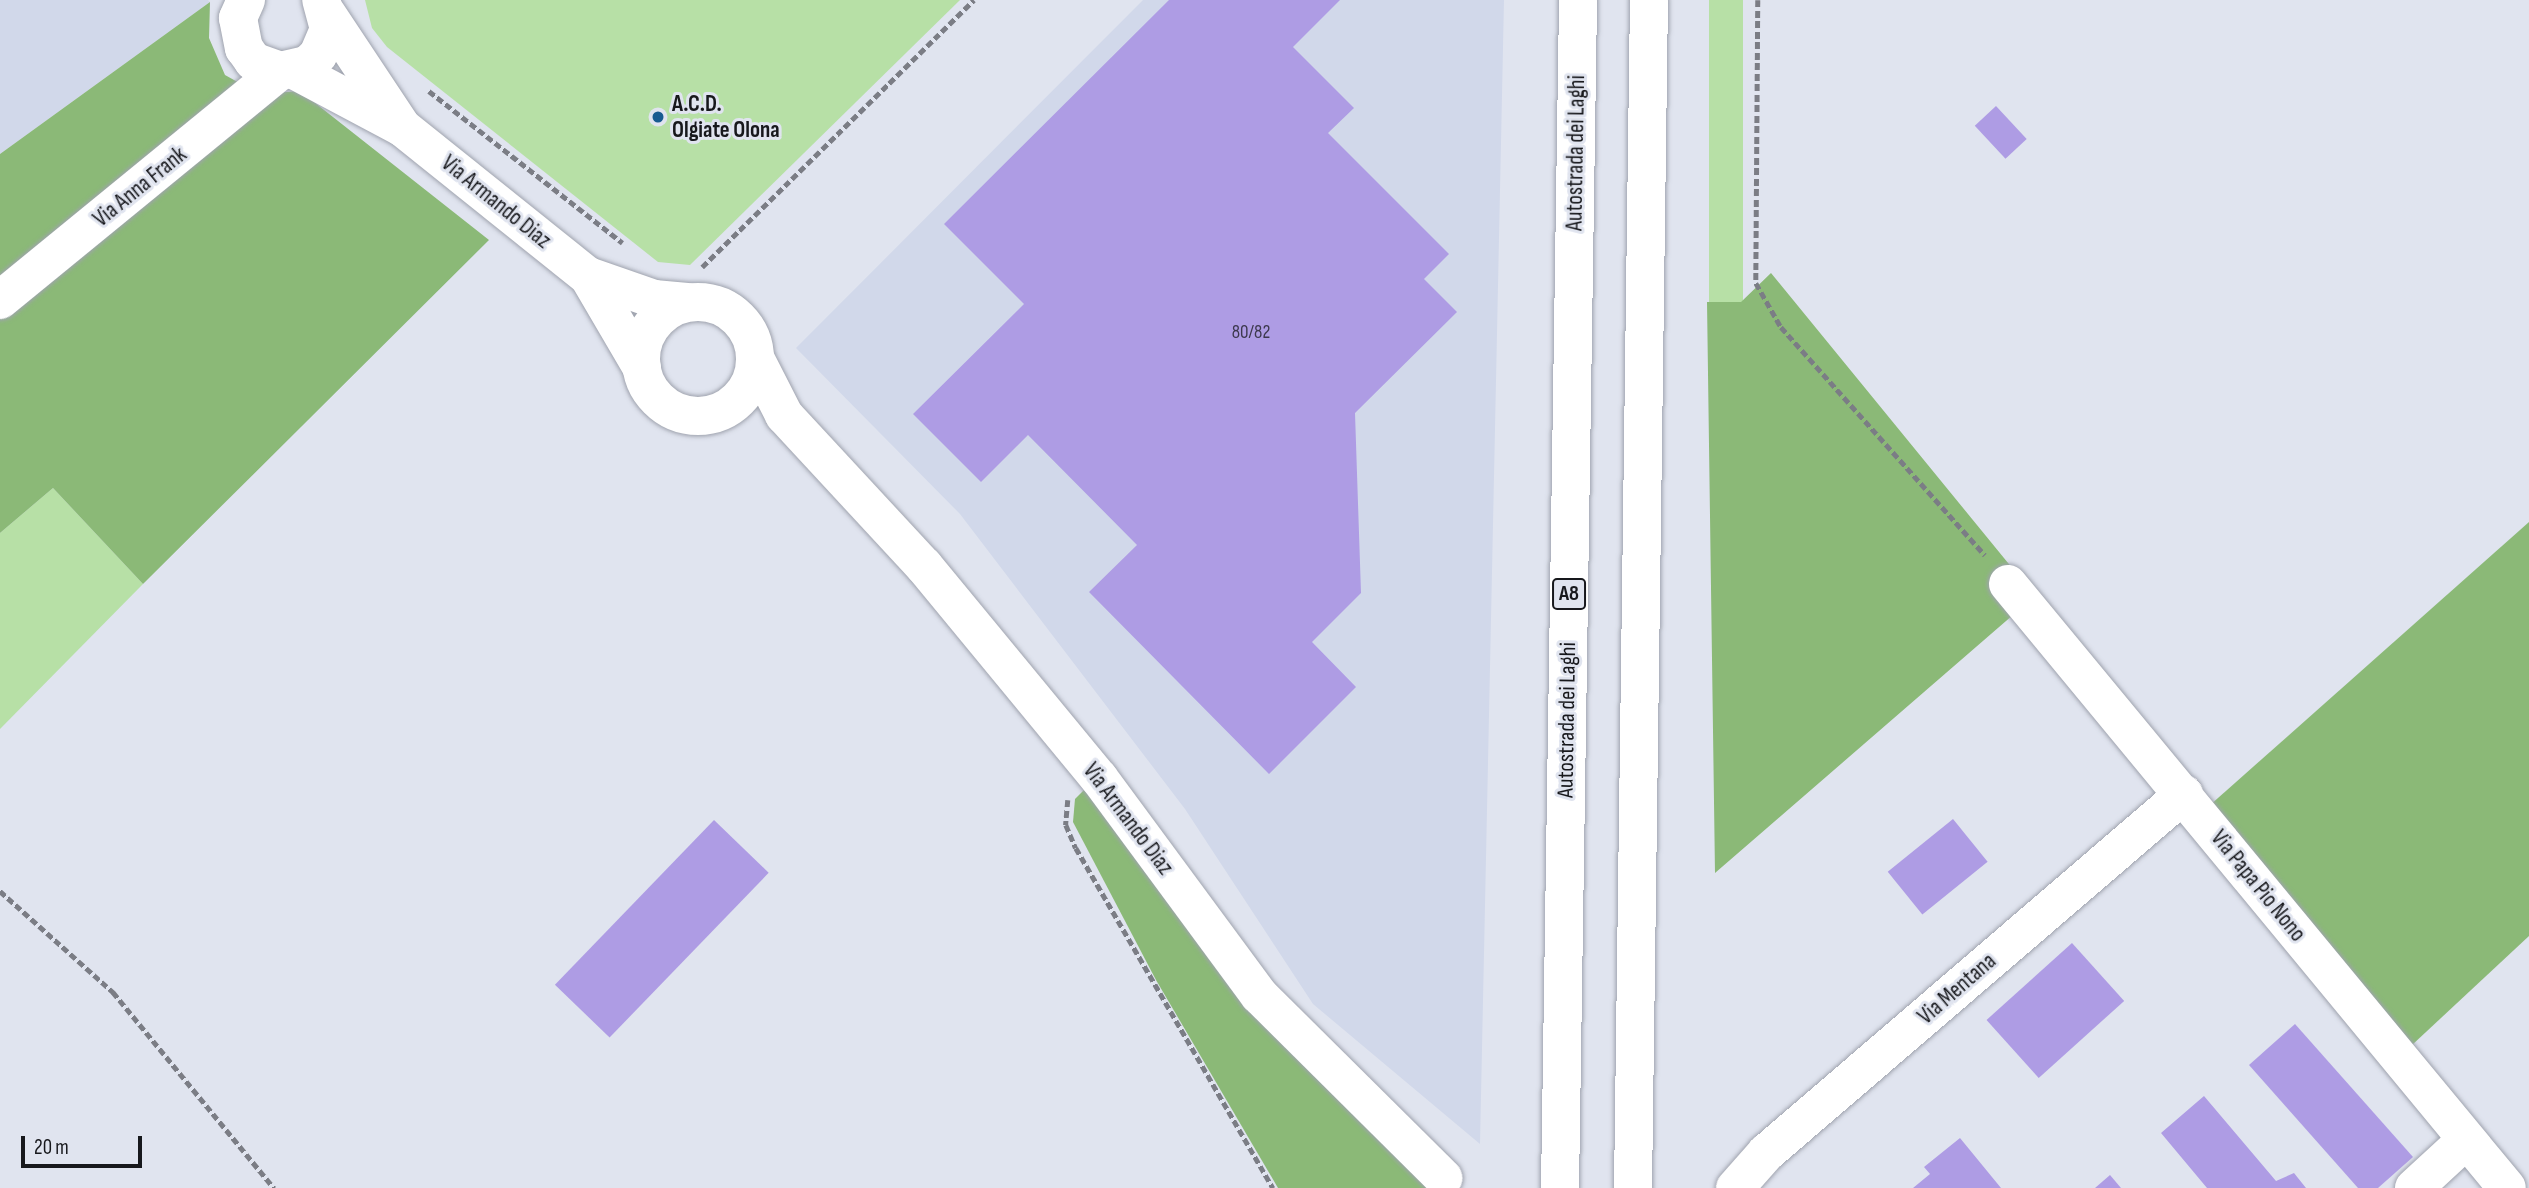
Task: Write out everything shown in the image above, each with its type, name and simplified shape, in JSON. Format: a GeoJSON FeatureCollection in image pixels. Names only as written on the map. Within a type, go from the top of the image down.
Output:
{"type":"FeatureCollection","features":[{"type":"Feature","properties":{"kind":"main road","name":"Autostrada dei Laghi"},"geometry":{"type":"LineString","coordinates":[[1560,1188],[1578,0]]}},
{"type":"Feature","properties":{"kind":"main road"},"geometry":{"type":"LineString","coordinates":[[1633,1188],[1648,0]]}},
{"type":"Feature","properties":{"kind":"main road","name":"Via Armando Diaz"},"geometry":{"type":"LineString","coordinates":[[287,71],[318,55],[329,29],[324,7]]}},
{"type":"Feature","properties":{"kind":"main road","name":"Via Armando Diaz"},"geometry":{"type":"LineString","coordinates":[[324,7],[403,128]]}},
{"type":"Feature","properties":{"kind":"main road","name":"Via Armando Diaz"},"geometry":{"type":"LineString","coordinates":[[236,11],[253,61],[287,71],[403,128],[588,276],[654,299],[692,287],[707,302],[742,321],[765,388],[817,455],[924,566],[1091,769],[1259,995],[1443,1178]]}},
{"type":"Feature","properties":{"kind":"main road","name":"Via Anna Frank"},"geometry":{"type":"LineString","coordinates":[[0,300],[287,71]]}},
{"type":"Feature","properties":{"kind":"main road","name":"Via Armando Diaz"},"geometry":{"type":"LineString","coordinates":[[588,276],[642,368],[644,380],[668,407],[696,416],[717,414],[766,427],[817,455]]}},
{"type":"Feature","properties":{"kind":"main road"},"geometry":{"type":"LineString","coordinates":[[642,368],[643,340],[653,323],[692,287]]}},
{"type":"Feature","properties":{"kind":"main road"},"geometry":{"type":"LineString","coordinates":[[717,414],[741,397],[755,360]]}},
{"type":"Feature","properties":{"kind":"main road","name":"Via Papa Pio Nono"},"geometry":{"type":"LineString","coordinates":[[2008,584],[2507,1188]]}},
{"type":"Feature","properties":{"kind":"main road","name":"Via Mentana"},"geometry":{"type":"LineString","coordinates":[[1735,1188],[1766,1153],[2184,794]]}},
{"type":"Feature","properties":{"kind":"main road"},"geometry":{"type":"LineString","coordinates":[[2413,1188],[2466,1140]]}},
{"type":"Feature","properties":{"kind":"path"},"geometry":{"type":"LineString","coordinates":[[692,287],[974,0]]}},
{"type":"Feature","properties":{"kind":"path"},"geometry":{"type":"LineString","coordinates":[[1758,0],[1756,283],[1781,327],[1956,518],[2008,584]]}},
{"type":"Feature","properties":{"kind":"path"},"geometry":{"type":"LineString","coordinates":[[426,89],[629,248],[588,276]]}},
{"type":"Feature","properties":{"kind":"path"},"geometry":{"type":"LineString","coordinates":[[1091,769],[1072,787],[1066,825],[1135,956],[1273,1188]]}},
{"type":"Feature","properties":{"kind":"path"},"geometry":{"type":"LineString","coordinates":[[0,891],[113,992],[274,1188]]}},
{"type":"Feature","properties":{"kind":"shaded area"},"geometry":{"type":"Polygon","coordinates":[[[0,0],[208,0],[210,2],[0,154],[0,0]]]}},
{"type":"Feature","properties":{"kind":"shaded area"},"geometry":{"type":"Polygon","coordinates":[[[1143,0],[1504,0],[1480,1144],[1313,1004],[1185,809],[960,514],[796,348],[1143,0]]]}},
{"type":"Feature","properties":{"kind":"green space","name":"A.C.D. Olgiate Olona"},"geometry":{"type":"Polygon","coordinates":[[[365,0],[960,0],[690,265],[658,262],[387,47],[372,28],[365,0]]]}},
{"type":"Feature","properties":{"kind":"green space"},"geometry":{"type":"Polygon","coordinates":[[[1709,0],[1743,0],[1743,302],[1709,302],[1709,0]]]}},
{"type":"Feature","properties":{"kind":"green space"},"geometry":{"type":"Polygon","coordinates":[[[210,2],[209,38],[225,75],[259,94],[300,91],[489,240],[143,584],[53,488],[0,533],[0,154],[210,2]]]}},
{"type":"Feature","properties":{"kind":"green space"},"geometry":{"type":"Polygon","coordinates":[[[1771,273],[2035,596],[1715,873],[1707,302],[1741,302],[1771,273]]]}},
{"type":"Feature","properties":{"kind":"green space"},"geometry":{"type":"Polygon","coordinates":[[[53,488],[143,584],[0,729],[0,533],[53,488]]]}},
{"type":"Feature","properties":{"kind":"green space"},"geometry":{"type":"Polygon","coordinates":[[[2529,522],[2529,936],[2397,1059],[2200,814],[2529,522]]]}},
{"type":"Feature","properties":{"kind":"green space"},"geometry":{"type":"Polygon","coordinates":[[[1090,784],[1432,1188],[1278,1188],[1156,980],[1073,822],[1075,799],[1090,784]]]}},
{"type":"Feature","properties":{"kind":"building"},"geometry":{"type":"Polygon","coordinates":[[[1169,0],[1340,0],[1293,47],[1354,108],[1328,133],[1449,254],[1424,279],[1457,312],[1355,413],[1361,593],[1312,642],[1356,687],[1269,774],[1089,592],[1137,545],[1028,435],[981,482],[913,414],[1024,304],[944,224],[1169,0]]]}},
{"type":"Feature","properties":{"kind":"building"},"geometry":{"type":"Polygon","coordinates":[[[1996,106],[2027,139],[2005,159],[1975,126],[1996,106]]]}},
{"type":"Feature","properties":{"kind":"building"},"geometry":{"type":"Polygon","coordinates":[[[1953,819],[1988,862],[1922,915],[1888,872],[1953,819]]]}},
{"type":"Feature","properties":{"kind":"building"},"geometry":{"type":"Polygon","coordinates":[[[714,820],[769,873],[610,1038],[555,985],[714,820]]]}},
{"type":"Feature","properties":{"kind":"building"},"geometry":{"type":"Polygon","coordinates":[[[2072,943],[2124,1001],[2039,1078],[1987,1020],[2072,943]]]}},
{"type":"Feature","properties":{"kind":"building"},"geometry":{"type":"Polygon","coordinates":[[[2295,1024],[2413,1157],[2378,1188],[2358,1188],[2249,1065],[2295,1024]]]}},
{"type":"Feature","properties":{"kind":"building"},"geometry":{"type":"Polygon","coordinates":[[[2204,1096],[2276,1181],[2294,1173],[2306,1188],[2207,1188],[2161,1133],[2204,1096]]]}},
{"type":"Feature","properties":{"kind":"building"},"geometry":{"type":"Polygon","coordinates":[[[1960,1138],[2001,1188],[1913,1188],[1930,1174],[1924,1167],[1960,1138]]]}},
{"type":"Feature","properties":{"kind":"building"},"geometry":{"type":"Polygon","coordinates":[[[2110,1175],[2121,1188],[2095,1188],[2110,1175]]]}},
{"type":"Feature","properties":{"kind":"place","name":"A.C.D. Olgiate Olona"},"geometry":{"type":"Point","coordinates":[658,117]}}]}
